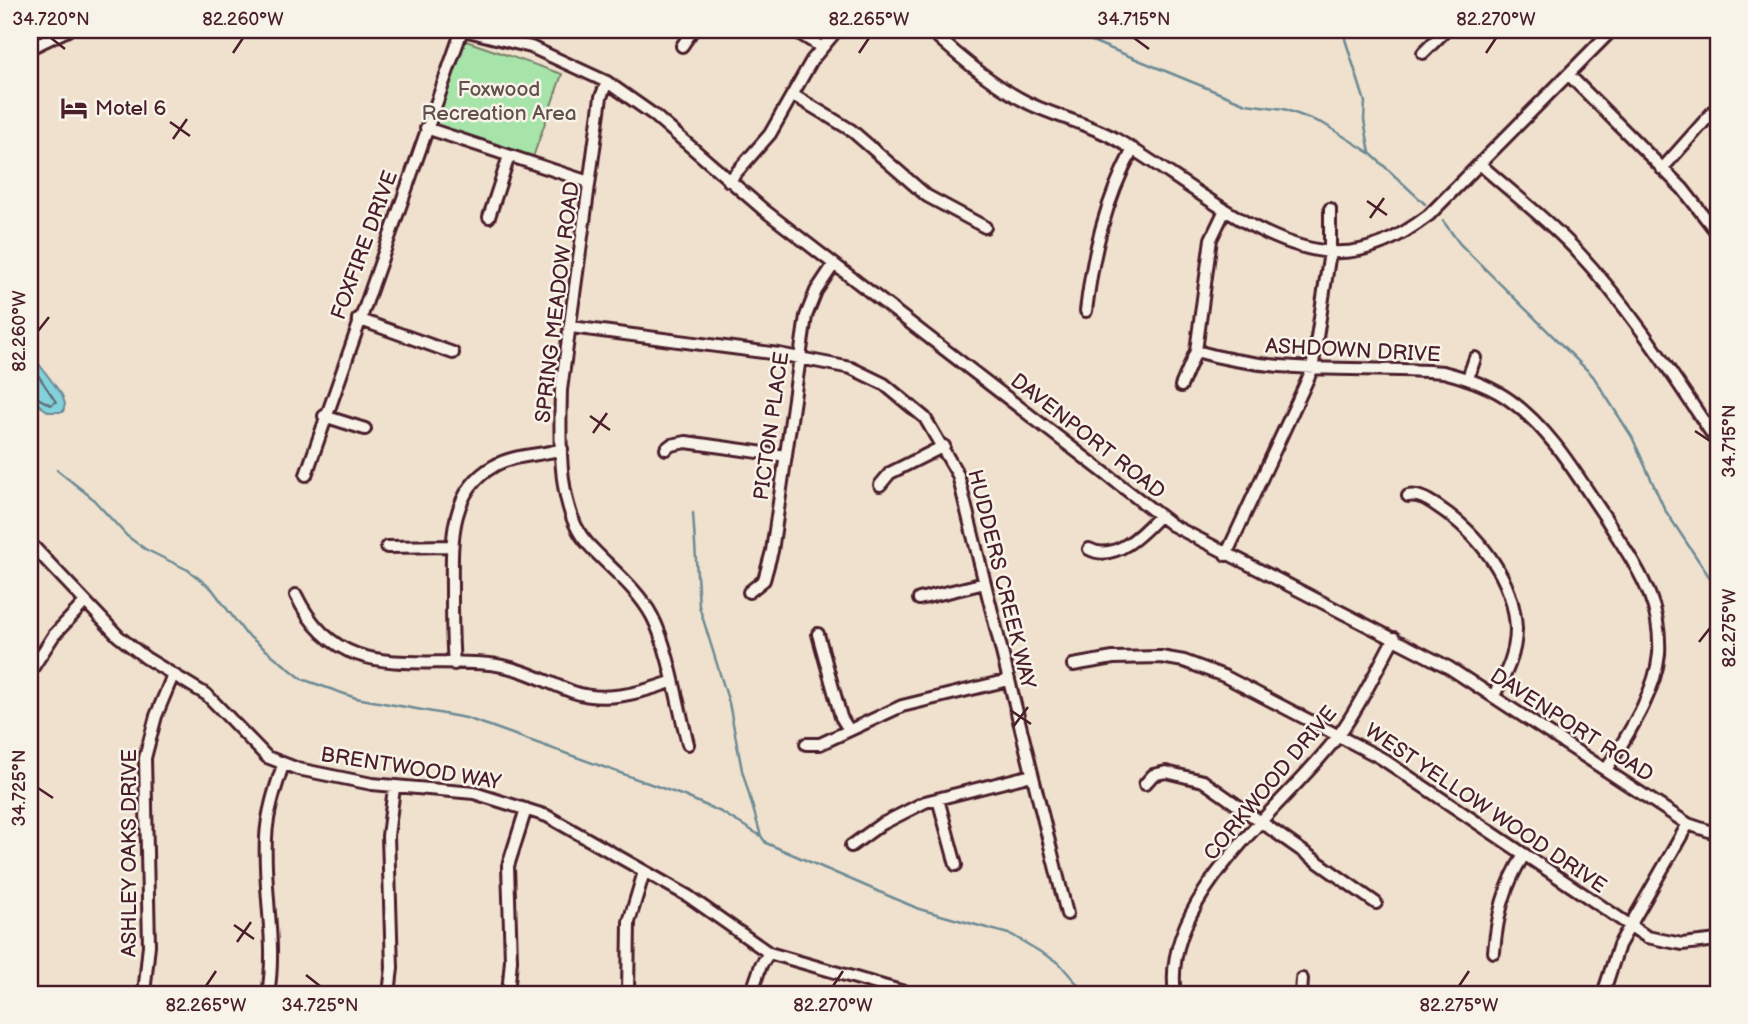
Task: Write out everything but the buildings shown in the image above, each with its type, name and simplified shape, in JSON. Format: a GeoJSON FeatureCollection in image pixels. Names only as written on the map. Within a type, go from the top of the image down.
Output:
{"type":"FeatureCollection","features":[{"type":"Feature","properties":{"kind":"street"},"geometry":{"type":"LineString","coordinates":[[30,48],[68,30]]}},
{"type":"Feature","properties":{"kind":"street","name":"DAVENPORT ROAD"},"geometry":{"type":"LineString","coordinates":[[463,30],[531,47],[607,82],[654,115],[729,181],[1159,516],[1226,555],[1394,638],[1494,695],[1688,824],[1718,834]]}},
{"type":"Feature","properties":{"kind":"street","name":"FOXFIRE DRIVE"},"geometry":{"type":"LineString","coordinates":[[306,475],[358,319],[463,30]]}},
{"type":"Feature","properties":{"kind":"street"},"geometry":{"type":"LineString","coordinates":[[682,46],[693,30]]}},
{"type":"Feature","properties":{"kind":"street"},"geometry":{"type":"LineString","coordinates":[[794,30],[821,47]]}},
{"type":"Feature","properties":{"kind":"street"},"geometry":{"type":"LineString","coordinates":[[729,181],[770,134],[821,47],[836,30]]}},
{"type":"Feature","properties":{"kind":"street"},"geometry":{"type":"LineString","coordinates":[[930,30],[1011,93],[1099,131],[1133,149],[1225,210],[1284,239],[1329,252],[1369,248],[1396,237],[1429,215],[1612,30]]}},
{"type":"Feature","properties":{"kind":"street"},"geometry":{"type":"LineString","coordinates":[[1423,53],[1446,30]]}},
{"type":"Feature","properties":{"kind":"street"},"geometry":{"type":"LineString","coordinates":[[1569,75],[1683,189],[1718,234]]}},
{"type":"Feature","properties":{"kind":"street","name":"SPRING MEADOW ROAD"},"geometry":{"type":"LineString","coordinates":[[607,82],[601,97],[561,390],[566,496],[574,523],[586,542],[650,612],[688,744]]}},
{"type":"Feature","properties":{"kind":"street"},"geometry":{"type":"LineString","coordinates":[[793,95],[851,130],[927,196],[985,226]]}},
{"type":"Feature","properties":{"kind":"street"},"geometry":{"type":"LineString","coordinates":[[1662,169],[1718,106]]}},
{"type":"Feature","properties":{"kind":"street"},"geometry":{"type":"LineString","coordinates":[[426,128],[589,183]]}},
{"type":"Feature","properties":{"kind":"street"},"geometry":{"type":"LineString","coordinates":[[1086,311],[1100,228],[1114,186],[1133,149]]}},
{"type":"Feature","properties":{"kind":"street"},"geometry":{"type":"LineString","coordinates":[[489,217],[509,156]]}},
{"type":"Feature","properties":{"kind":"street"},"geometry":{"type":"LineString","coordinates":[[1481,165],[1563,237],[1589,264],[1653,347],[1718,443]]}},
{"type":"Feature","properties":{"kind":"street"},"geometry":{"type":"LineString","coordinates":[[1226,555],[1312,370],[1329,252],[1330,209]]}},
{"type":"Feature","properties":{"kind":"street"},"geometry":{"type":"LineString","coordinates":[[1181,386],[1195,351],[1212,239],[1225,210]]}},
{"type":"Feature","properties":{"kind":"street","name":"PICTON PLACE"},"geometry":{"type":"LineString","coordinates":[[749,592],[761,583],[768,570],[808,306],[834,264]]}},
{"type":"Feature","properties":{"kind":"street"},"geometry":{"type":"LineString","coordinates":[[358,319],[453,353]]}},
{"type":"Feature","properties":{"kind":"street","name":"HUDDERS CREEK WAY"},"geometry":{"type":"LineString","coordinates":[[571,327],[799,357],[851,368],[884,384],[925,418],[944,446],[958,475],[1067,914]]}},
{"type":"Feature","properties":{"kind":"street","name":"ASHDOWN DRIVE"},"geometry":{"type":"LineString","coordinates":[[1195,351],[1245,364],[1312,370],[1415,370],[1468,378],[1511,401],[1549,437],[1628,553],[1650,597],[1658,634],[1656,674],[1606,770]]}},
{"type":"Feature","properties":{"kind":"street","name":"ASHDOWN DRIVE"},"geometry":{"type":"LineString","coordinates":[[1468,378],[1475,358]]}},
{"type":"Feature","properties":{"kind":"street"},"geometry":{"type":"LineString","coordinates":[[324,416],[365,429]]}},
{"type":"Feature","properties":{"kind":"street"},"geometry":{"type":"LineString","coordinates":[[666,449],[671,444],[686,442],[786,456]]}},
{"type":"Feature","properties":{"kind":"street"},"geometry":{"type":"LineString","coordinates":[[880,485],[890,473],[944,446]]}},
{"type":"Feature","properties":{"kind":"street"},"geometry":{"type":"LineString","coordinates":[[454,664],[451,546],[460,506],[482,475],[507,460],[562,449]]}},
{"type":"Feature","properties":{"kind":"street"},"geometry":{"type":"LineString","coordinates":[[1408,496],[1416,495],[1429,501],[1461,523],[1487,553],[1505,584],[1514,613],[1515,641],[1508,667],[1494,695]]}},
{"type":"Feature","properties":{"kind":"street"},"geometry":{"type":"LineString","coordinates":[[1089,549],[1099,553],[1119,548],[1141,534],[1159,516]]}},
{"type":"Feature","properties":{"kind":"street","name":"BRENTWOOD WAY"},"geometry":{"type":"LineString","coordinates":[[30,543],[131,648],[207,695],[257,749],[283,765],[394,788],[474,793],[526,809],[564,823],[688,896],[769,953],[911,994]]}},
{"type":"Feature","properties":{"kind":"street"},"geometry":{"type":"LineString","coordinates":[[387,547],[451,546]]}},
{"type":"Feature","properties":{"kind":"street"},"geometry":{"type":"LineString","coordinates":[[919,600],[985,583]]}},
{"type":"Feature","properties":{"kind":"street"},"geometry":{"type":"LineString","coordinates":[[296,595],[318,629],[351,652],[396,664],[507,667],[574,692],[597,696],[628,694],[671,682]]}},
{"type":"Feature","properties":{"kind":"street"},"geometry":{"type":"LineString","coordinates":[[30,672],[54,635],[85,603]]}},
{"type":"Feature","properties":{"kind":"street"},"geometry":{"type":"LineString","coordinates":[[818,634],[841,717],[849,730]]}},
{"type":"Feature","properties":{"kind":"street","name":"CORKWOOD DRIVE"},"geometry":{"type":"LineString","coordinates":[[1175,994],[1176,954],[1188,920],[1244,839],[1339,735],[1394,638]]}},
{"type":"Feature","properties":{"kind":"street","name":"WEST YELLOW WOOD DRIVE"},"geometry":{"type":"LineString","coordinates":[[1073,664],[1134,657],[1184,661],[1224,676],[1339,735],[1422,784],[1647,937],[1692,944],[1718,940]]}},
{"type":"Feature","properties":{"kind":"street","name":"ASHLEY OAKS DRIVE"},"geometry":{"type":"LineString","coordinates":[[144,994],[149,945],[145,758],[156,716],[173,675]]}},
{"type":"Feature","properties":{"kind":"street"},"geometry":{"type":"LineString","coordinates":[[806,744],[820,744],[902,706],[1009,680]]}},
{"type":"Feature","properties":{"kind":"street"},"geometry":{"type":"LineString","coordinates":[[268,994],[271,960],[265,839],[271,799],[283,765]]}},
{"type":"Feature","properties":{"kind":"street"},"geometry":{"type":"LineString","coordinates":[[1144,784],[1160,773],[1193,777],[1214,787],[1376,903]]}},
{"type":"Feature","properties":{"kind":"street"},"geometry":{"type":"LineString","coordinates":[[851,846],[909,810],[938,799],[1032,775]]}},
{"type":"Feature","properties":{"kind":"street"},"geometry":{"type":"LineString","coordinates":[[389,994],[392,968],[388,836],[394,788]]}},
{"type":"Feature","properties":{"kind":"street"},"geometry":{"type":"LineString","coordinates":[[938,799],[956,865]]}},
{"type":"Feature","properties":{"kind":"street"},"geometry":{"type":"LineString","coordinates":[[508,994],[511,960],[508,866],[526,809]]}},
{"type":"Feature","properties":{"kind":"street"},"geometry":{"type":"LineString","coordinates":[[1603,994],[1611,961],[1688,824]]}},
{"type":"Feature","properties":{"kind":"street"},"geometry":{"type":"LineString","coordinates":[[1494,952],[1500,905],[1524,855]]}},
{"type":"Feature","properties":{"kind":"street"},"geometry":{"type":"LineString","coordinates":[[628,994],[629,922],[645,873]]}},
{"type":"Feature","properties":{"kind":"street"},"geometry":{"type":"LineString","coordinates":[[751,994],[761,965],[769,953]]}},
{"type":"Feature","properties":{"kind":"street"},"geometry":{"type":"LineString","coordinates":[[1301,994],[1302,979]]}},
{"type":"Feature","properties":{"kind":"green space","name":"Foxwood Recreation Area"},"geometry":{"type":"Polygon","coordinates":[[[463,40],[562,74],[532,160],[436,127],[434,120],[463,40]]]}},
{"type":"Feature","properties":{"kind":"water"},"geometry":{"type":"Polygon","coordinates":[[[30,352],[62,395],[65,404],[63,412],[49,412],[32,400],[30,352]]]}},
{"type":"Feature","properties":{"kind":"waterway"},"geometry":{"type":"LineString","coordinates":[[1065,30],[1246,104],[1284,109],[1324,124],[1370,153],[1425,204]]}},
{"type":"Feature","properties":{"kind":"waterway"},"geometry":{"type":"LineString","coordinates":[[1347,30],[1345,39],[1365,102],[1364,120],[1370,153]]}},
{"type":"Feature","properties":{"kind":"waterway"},"geometry":{"type":"LineString","coordinates":[[1443,221],[1460,244],[1593,376],[1632,437],[1665,510],[1718,590]]}},
{"type":"Feature","properties":{"kind":"waterway"},"geometry":{"type":"LineString","coordinates":[[57,470],[91,497],[127,536],[145,549],[188,570],[212,589],[245,633],[302,679],[356,698],[466,718],[684,796],[721,812],[761,836],[766,843],[919,909],[1012,935],[1059,963],[1086,994]]}},
{"type":"Feature","properties":{"kind":"waterway"},"geometry":{"type":"LineString","coordinates":[[693,513],[699,606],[729,703],[742,770],[761,836]]}},
{"type":"Feature","properties":{"kind":"place","name":"Motel 6"},"geometry":{"type":"Point","coordinates":[74,108]}}]}
